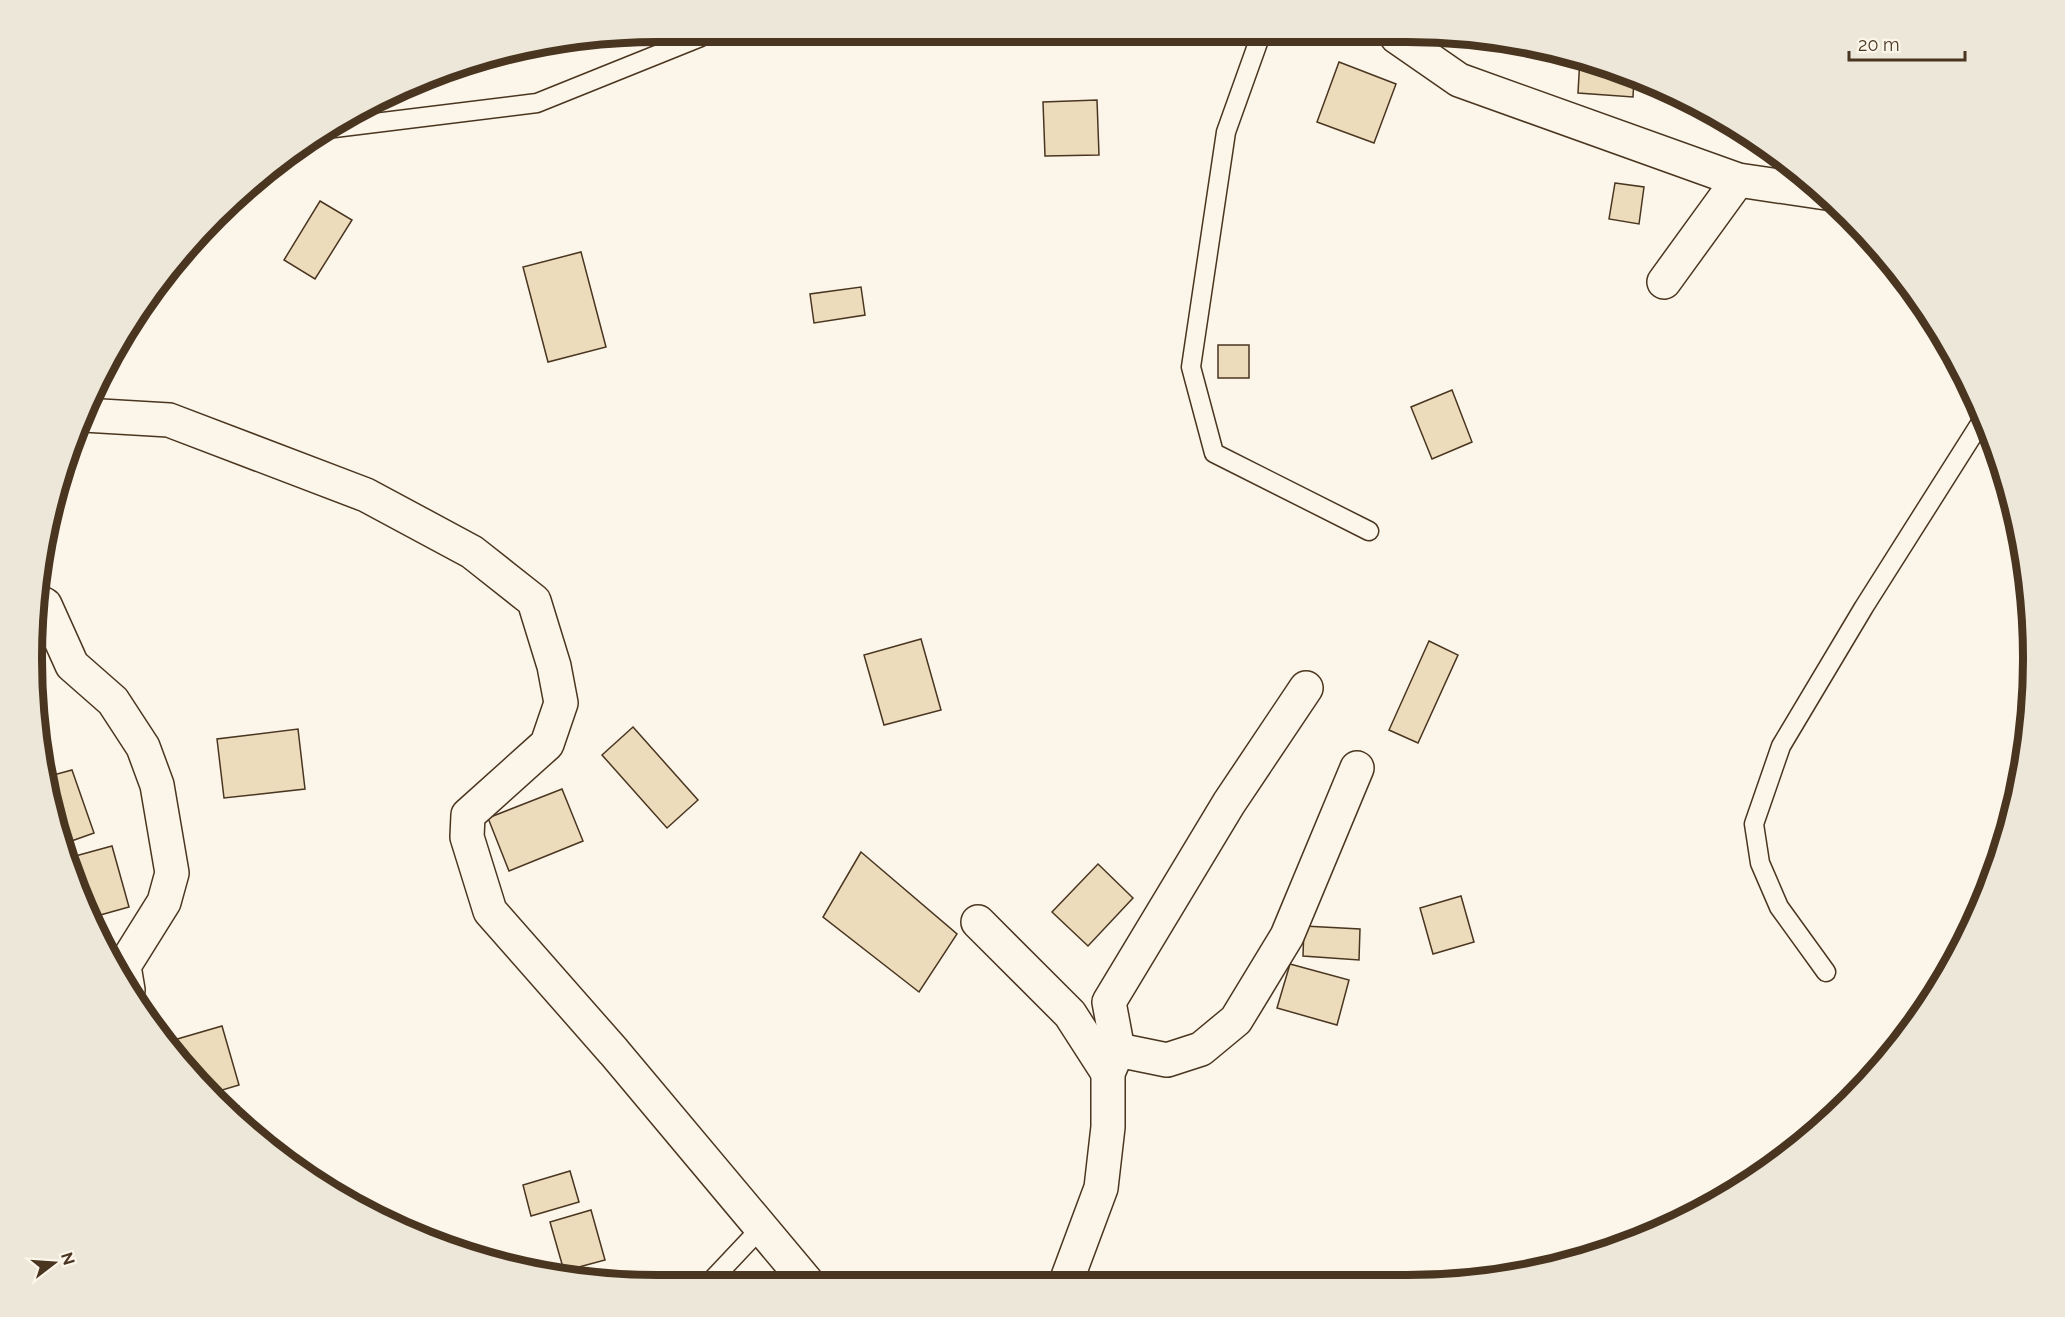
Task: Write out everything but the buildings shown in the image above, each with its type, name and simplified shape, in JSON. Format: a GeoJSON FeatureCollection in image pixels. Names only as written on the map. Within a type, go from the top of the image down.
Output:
{"type":"FeatureCollection","features":[{"type":"Feature","properties":{"kind":"street"},"geometry":{"type":"LineString","coordinates":[[1404,42],[1459,81],[1738,180],[1808,191]]}},
{"type":"Feature","properties":{"kind":"street"},"geometry":{"type":"LineString","coordinates":[[1664,282],[1738,180]]}},
{"type":"Feature","properties":{"kind":"street"},"geometry":{"type":"LineString","coordinates":[[92,416],[169,420],[366,495],[472,552],[534,601],[554,666],[561,703],[547,744],[468,815],[467,837],[490,911],[614,1052],[801,1275]]}},
{"type":"Feature","properties":{"kind":"street"},"geometry":{"type":"LineString","coordinates":[[44,605],[72,665],[113,700],[142,747],[157,785],[172,873],[164,902],[124,966]]}},
{"type":"Feature","properties":{"kind":"street"},"geometry":{"type":"LineString","coordinates":[[1069,1275],[1101,1188],[1113,1062],[1109,1002],[1229,803],[1306,688]]}},
{"type":"Feature","properties":{"kind":"street"},"geometry":{"type":"LineString","coordinates":[[1113,1062],[1167,1060],[1202,1049],[1236,1020],[1287,936],[1357,768]]}},
{"type":"Feature","properties":{"kind":"street"},"geometry":{"type":"LineString","coordinates":[[978,922],[1070,1014],[1113,1062]]}},
{"type":"Feature","properties":{"kind":"lane"},"geometry":{"type":"LineString","coordinates":[[348,126],[537,103],[689,42]]}},
{"type":"Feature","properties":{"kind":"lane"},"geometry":{"type":"LineString","coordinates":[[1258,42],[1226,132],[1191,367],[1214,453],[1369,531]]}},
{"type":"Feature","properties":{"kind":"lane"},"geometry":{"type":"LineString","coordinates":[[1826,972],[1779,907],[1760,862],[1754,824],[1781,746],[1864,607],[1978,427]]}},
{"type":"Feature","properties":{"kind":"lane"},"geometry":{"type":"LineString","coordinates":[[717,1275],[761,1228]]}}]}
